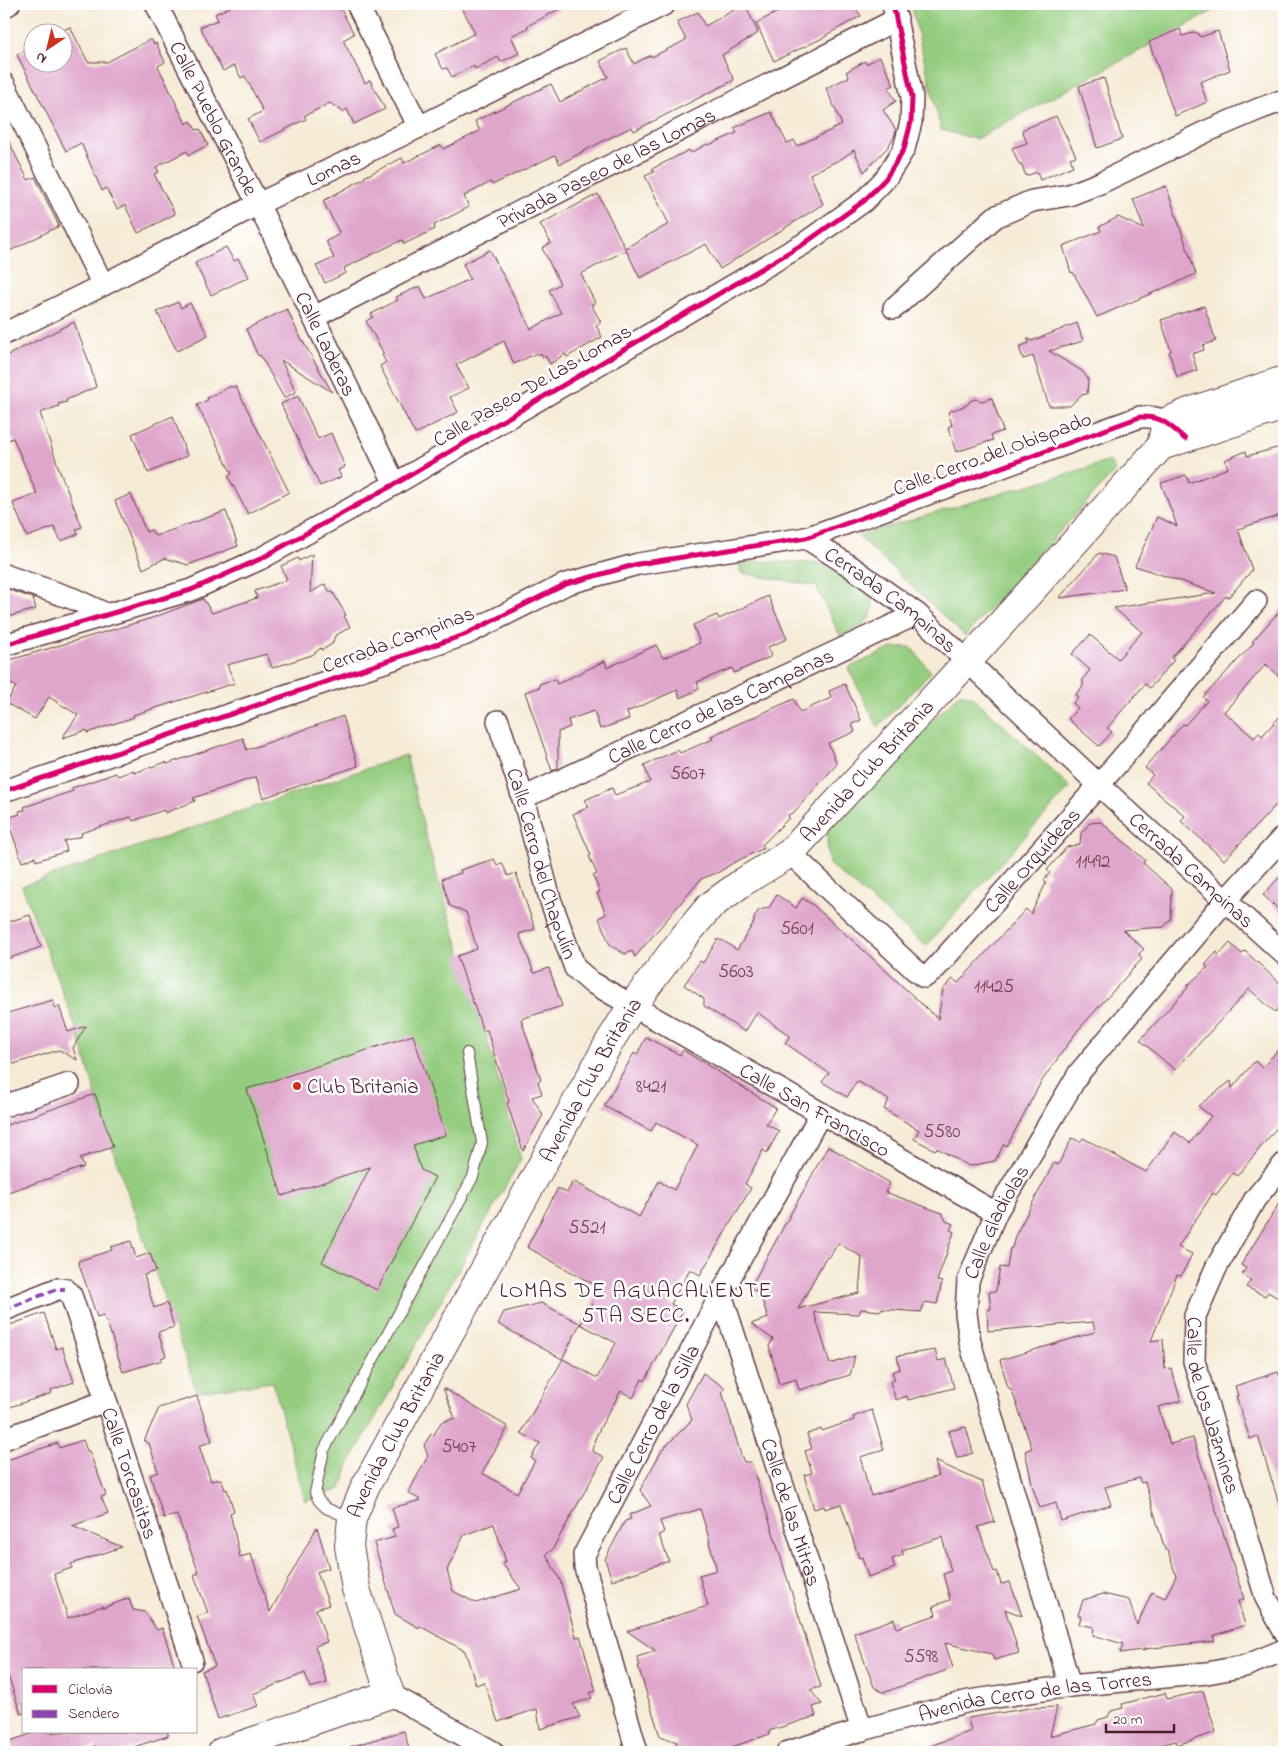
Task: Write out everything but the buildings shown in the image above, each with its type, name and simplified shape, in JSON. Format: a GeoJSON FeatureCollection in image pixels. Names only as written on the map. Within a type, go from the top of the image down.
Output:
{"type":"FeatureCollection","features":[{"type":"Feature","properties":{"kind":"main road"},"geometry":{"type":"LineString","coordinates":[[1171,436],[1189,412],[1284,380]]}},
{"type":"Feature","properties":{"kind":"main road"},"geometry":{"type":"LineString","coordinates":[[1171,436],[1284,406]]}},
{"type":"Feature","properties":{"kind":"main road","name":"Avenida Club Britania"},"geometry":{"type":"LineString","coordinates":[[390,1694],[356,1589],[349,1546],[352,1519],[370,1478],[610,1041],[632,1006],[710,906],[743,882],[790,853],[967,662],[1171,436]]}},
{"type":"Feature","properties":{"kind":"main road"},"geometry":{"type":"LineString","coordinates":[[222,1752],[390,1694]]}},
{"type":"Feature","properties":{"kind":"street"},"geometry":{"type":"LineString","coordinates":[[4,7],[9,4]]}},
{"type":"Feature","properties":{"kind":"street","name":"Calle Pueblo Grande"},"geometry":{"type":"LineString","coordinates":[[156,4],[258,204]]}},
{"type":"Feature","properties":{"kind":"street"},"geometry":{"type":"LineString","coordinates":[[357,4],[419,127]]}},
{"type":"Feature","properties":{"kind":"street","name":"Lomas"},"geometry":{"type":"LineString","coordinates":[[4,334],[258,204],[419,127],[665,4]]}},
{"type":"Feature","properties":{"kind":"street","name":"Privada Paseo de las Lomas"},"geometry":{"type":"LineString","coordinates":[[314,317],[895,12]]}},
{"type":"Feature","properties":{"kind":"street","name":"Calle Paseo De Las Lomas"},"geometry":{"type":"LineString","coordinates":[[4,645],[191,590],[260,559],[395,484],[805,243],[864,201],[886,178],[904,149],[912,122],[912,97],[895,12]]}},
{"type":"Feature","properties":{"kind":"street"},"geometry":{"type":"LineString","coordinates":[[4,84],[103,285]]}},
{"type":"Feature","properties":{"kind":"street"},"geometry":{"type":"LineString","coordinates":[[894,308],[995,217],[1032,201],[1069,195],[1100,183],[1205,132],[1284,100]]}},
{"type":"Feature","properties":{"kind":"street","name":"Calle Laderas"},"geometry":{"type":"LineString","coordinates":[[258,204],[395,484]]}},
{"type":"Feature","properties":{"kind":"street","name":"Calle Cerro del Obispado"},"geometry":{"type":"LineString","coordinates":[[806,538],[1140,417],[1153,416],[1171,436]]}},
{"type":"Feature","properties":{"kind":"street","name":"Cerrada Campinas"},"geometry":{"type":"LineString","coordinates":[[4,791],[464,635],[566,584],[638,564],[806,538],[850,566],[918,614],[1099,785],[1284,954]]}},
{"type":"Feature","properties":{"kind":"street"},"geometry":{"type":"LineString","coordinates":[[4,575],[74,599],[106,614]]}},
{"type":"Feature","properties":{"kind":"street","name":"Calle Orquídeas"},"geometry":{"type":"LineString","coordinates":[[790,853],[924,977],[934,971],[1099,785],[1256,601]]}},
{"type":"Feature","properties":{"kind":"street","name":"Calle Cerro de las Campanas"},"geometry":{"type":"LineString","coordinates":[[523,798],[918,614]]}},
{"type":"Feature","properties":{"kind":"street","name":"Calle Cerro del Chapulín"},"geometry":{"type":"LineString","coordinates":[[498,721],[523,798],[550,899],[575,968],[591,982],[632,1006]]}},
{"type":"Feature","properties":{"kind":"street","name":"Calle Gladiolas"},"geometry":{"type":"LineString","coordinates":[[1070,1686],[970,1342],[966,1312],[968,1281],[996,1213],[1079,1073],[1225,901],[1284,836]]}},
{"type":"Feature","properties":{"kind":"street","name":"Calle San Francisco"},"geometry":{"type":"LineString","coordinates":[[632,1006],[996,1213]]}},
{"type":"Feature","properties":{"kind":"street"},"geometry":{"type":"LineString","coordinates":[[4,1106],[69,1084]]}},
{"type":"Feature","properties":{"kind":"street","name":"Calle Cerro de la Silla"},"geometry":{"type":"LineString","coordinates":[[638,1752],[585,1567],[584,1555],[721,1294],[821,1113]]}},
{"type":"Feature","properties":{"kind":"street","name":"Calle de los Jazmines"},"geometry":{"type":"LineString","coordinates":[[1284,1164],[1255,1199],[1216,1268],[1195,1316],[1194,1361],[1266,1598],[1284,1631]]}},
{"type":"Feature","properties":{"kind":"street","name":"Calle Torcasitas"},"geometry":{"type":"LineString","coordinates":[[4,1310],[57,1289],[65,1290],[71,1295],[192,1660]]}},
{"type":"Feature","properties":{"kind":"street","name":"Calle de las Mitras"},"geometry":{"type":"LineString","coordinates":[[721,1294],[862,1730]]}},
{"type":"Feature","properties":{"kind":"street"},"geometry":{"type":"LineString","coordinates":[[4,1439],[105,1401]]}},
{"type":"Feature","properties":{"kind":"street","name":"Avenida Cerro de las Torres"},"geometry":{"type":"LineString","coordinates":[[788,1752],[968,1701],[1070,1686],[1207,1673],[1245,1666],[1284,1650]]}},
{"type":"Feature","properties":{"kind":"street"},"geometry":{"type":"LineString","coordinates":[[390,1694],[493,1752]]}},
{"type":"Feature","properties":{"kind":"lane"},"geometry":{"type":"LineString","coordinates":[[352,1519],[326,1508],[319,1501],[315,1492],[324,1450],[473,1177],[482,1144],[468,1053]]}},
{"type":"Feature","properties":{"kind":"green space"},"geometry":{"type":"Polygon","coordinates":[[[911,4],[1226,4],[976,139],[941,130],[911,4]]]}},
{"type":"Feature","properties":{"kind":"green space"},"geometry":{"type":"Polygon","coordinates":[[[1110,461],[1115,471],[965,636],[858,536],[1110,461]]]}},
{"type":"Feature","properties":{"kind":"green space"},"geometry":{"type":"Polygon","coordinates":[[[739,561],[819,563],[857,584],[872,599],[873,608],[870,618],[862,625],[840,636],[816,586],[741,573],[739,561]]]}},
{"type":"Feature","properties":{"kind":"green space"},"geometry":{"type":"Polygon","coordinates":[[[911,647],[931,672],[878,727],[848,668],[892,648],[911,647]]]}},
{"type":"Feature","properties":{"kind":"green space"},"geometry":{"type":"Polygon","coordinates":[[[960,693],[972,696],[1070,787],[926,946],[829,864],[827,850],[828,825],[960,693]]]}},
{"type":"Feature","properties":{"kind":"green space","name":"Club Britania"},"geometry":{"type":"Polygon","coordinates":[[[406,755],[430,852],[521,1159],[349,1464],[341,1489],[305,1501],[273,1382],[197,1392],[108,1136],[77,1030],[22,886],[406,755]]]}},
{"type":"Feature","properties":{"kind":"marked path"},"geometry":{"type":"LineString","coordinates":[[4,1310],[57,1289],[65,1289]]}},
{"type":"Feature","properties":{"kind":"cycle path"},"geometry":{"type":"LineString","coordinates":[[4,645],[191,590],[260,559],[395,484],[805,243],[864,201],[886,178],[904,149],[911,122],[912,97],[893,4]]}},
{"type":"Feature","properties":{"kind":"cycle path"},"geometry":{"type":"LineString","coordinates":[[4,791],[464,635],[566,584],[638,564],[806,538],[1140,417],[1154,418],[1165,422],[1185,439]]}},
{"type":"Feature","properties":{"kind":"place","name":"Club Britania"},"geometry":{"type":"Point","coordinates":[297,1086]}},
{"type":"Feature","properties":{"kind":"district","name":"LOMAS DE AGUACALIENTE 5TA SECC."},"geometry":{"type":"Point","coordinates":[636,1302]}}]}
